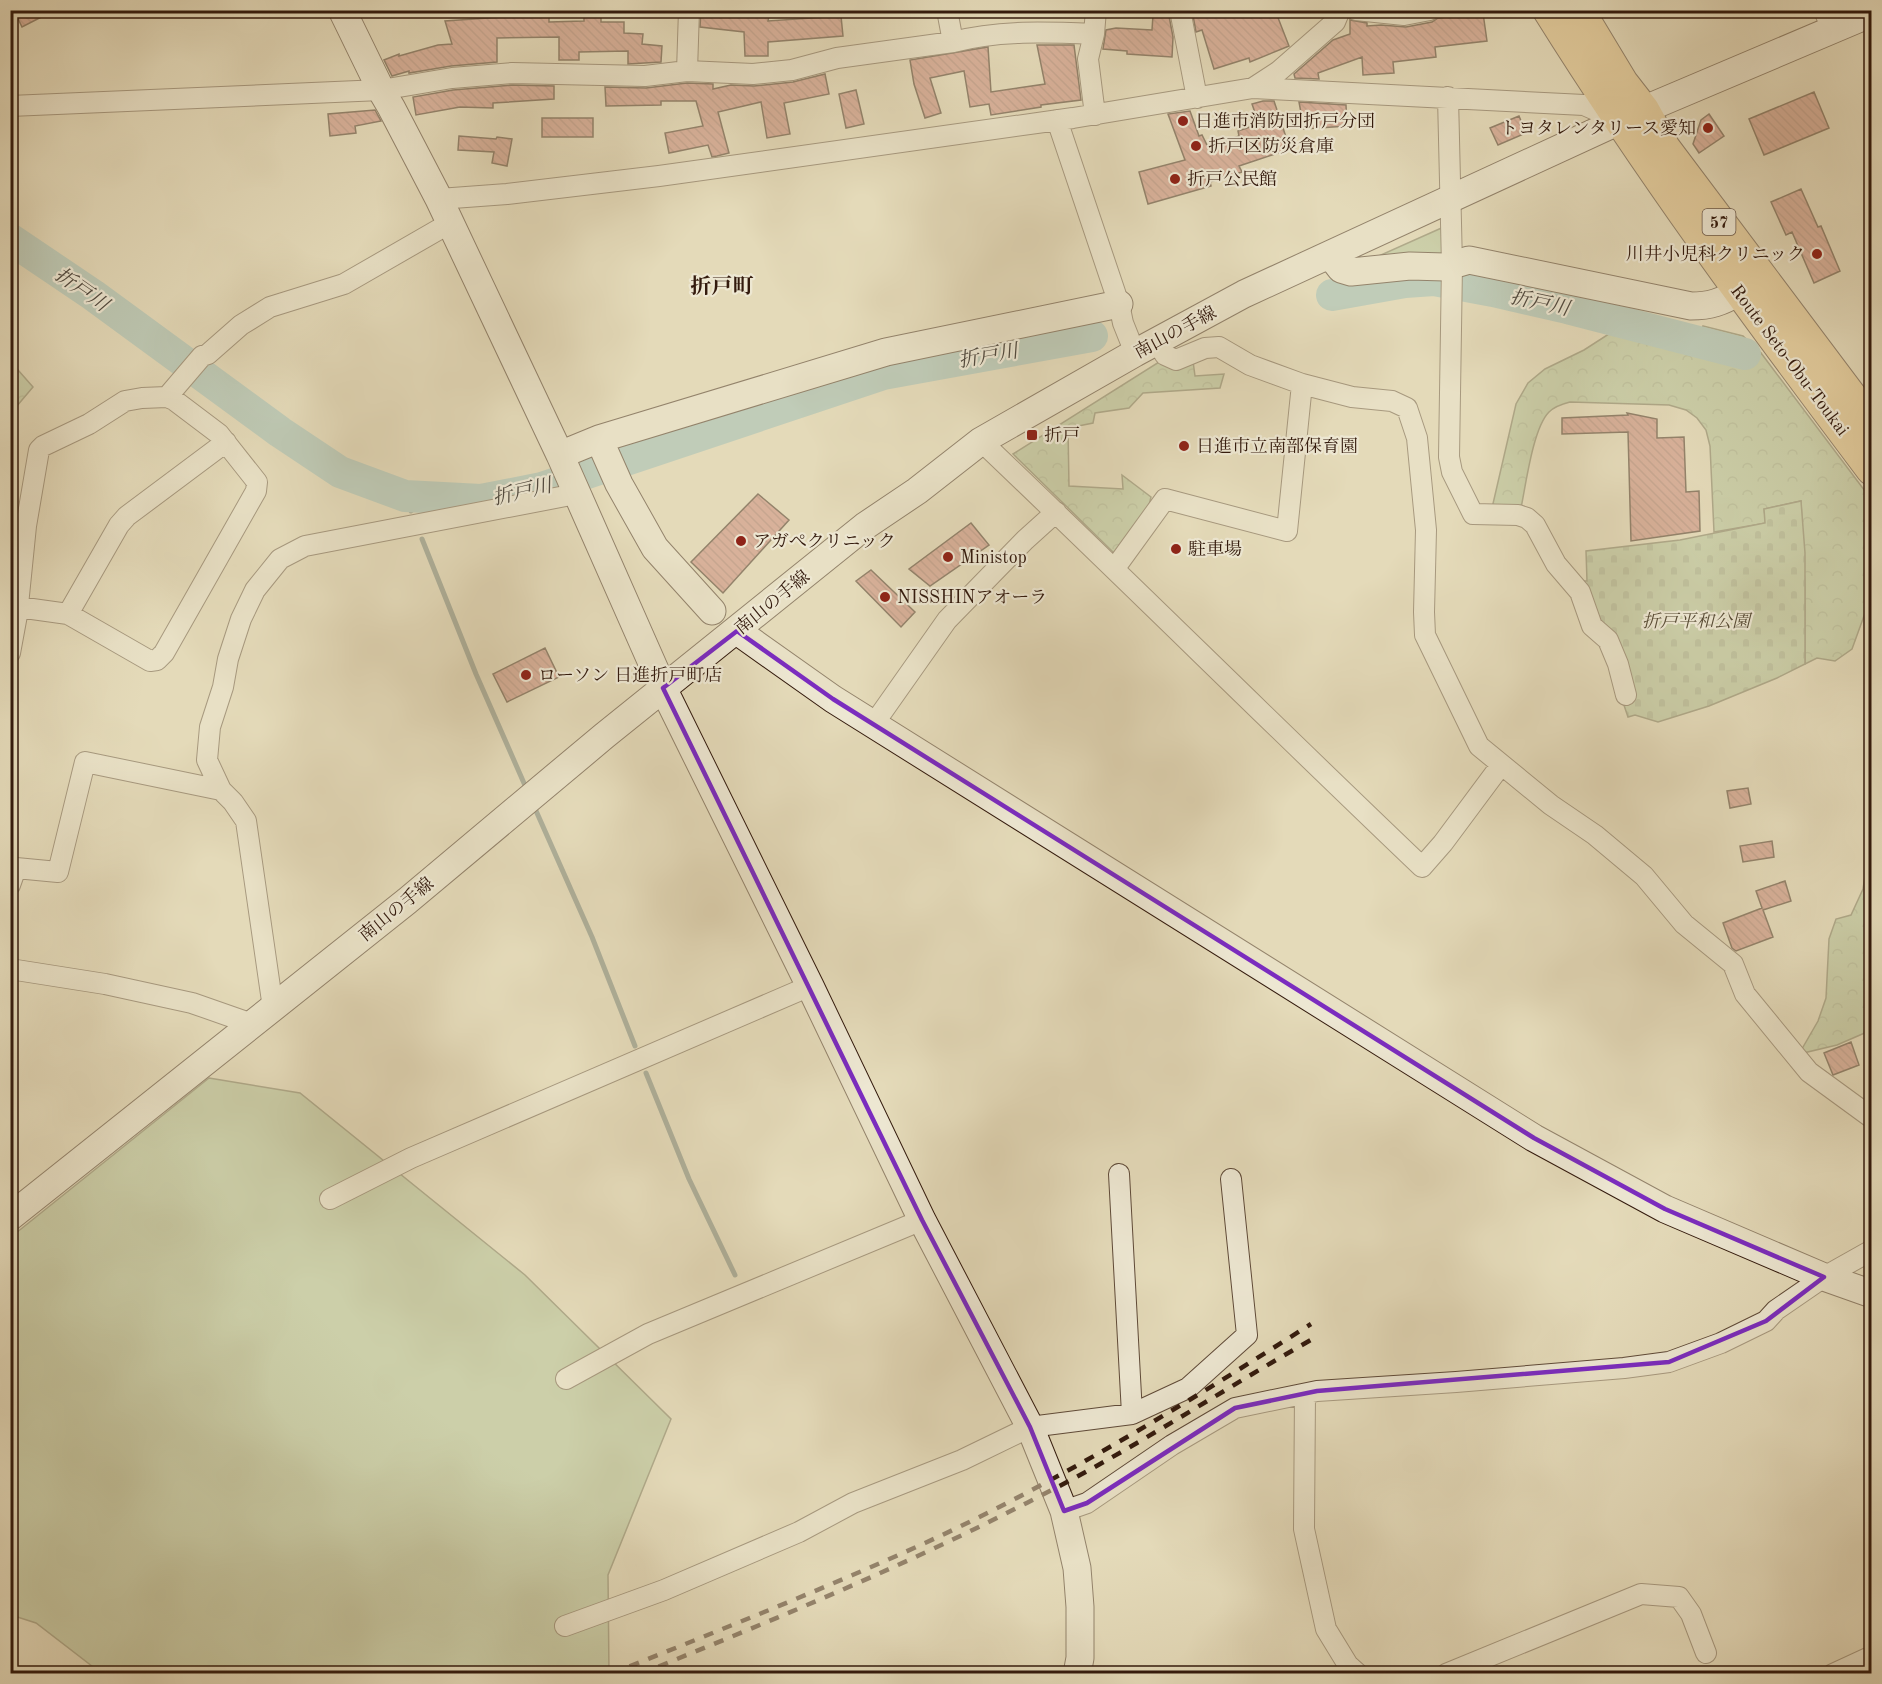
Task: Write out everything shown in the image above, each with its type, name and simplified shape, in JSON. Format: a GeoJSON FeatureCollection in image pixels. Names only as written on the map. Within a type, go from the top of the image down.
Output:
{"type":"FeatureCollection","features":[{"type":"Feature","properties":{"kind":"main road","name":"Route Seto-Obu-Toukai"},"geometry":{"type":"LineString","coordinates":[[1549,10],[1598,90],[1632,116],[1664,148],[1872,425]]}},
{"type":"Feature","properties":{"kind":"main road","name":"Route Seto-Obu-Toukai"},"geometry":{"type":"LineString","coordinates":[[1578,10],[1622,82],[1632,116],[1738,292],[1872,469]]}},
{"type":"Feature","properties":{"kind":"street"},"geometry":{"type":"LineString","coordinates":[[342,10],[381,90],[439,199],[560,455],[663,688],[922,1220],[1030,1427],[1064,1511],[1077,1568],[1080,1607],[1080,1658],[1077,1674]]}},
{"type":"Feature","properties":{"kind":"street"},"geometry":{"type":"LineString","coordinates":[[687,71],[689,10]]}},
{"type":"Feature","properties":{"kind":"street"},"geometry":{"type":"LineString","coordinates":[[947,10],[953,42]]}},
{"type":"Feature","properties":{"kind":"street"},"geometry":{"type":"LineString","coordinates":[[1095,114],[1088,59],[1094,34],[1096,10]]}},
{"type":"Feature","properties":{"kind":"street"},"geometry":{"type":"LineString","coordinates":[[1180,10],[1197,98]]}},
{"type":"Feature","properties":{"kind":"street"},"geometry":{"type":"LineString","coordinates":[[1253,88],[1279,71],[1335,22],[1340,10]]}},
{"type":"Feature","properties":{"kind":"street"},"geometry":{"type":"LineString","coordinates":[[1356,10],[1404,15],[1430,10]]}},
{"type":"Feature","properties":{"kind":"street","name":"南山の手線"},"geometry":{"type":"LineString","coordinates":[[10,1217],[407,901],[530,797],[864,526],[917,491],[981,441],[1244,294],[1632,116],[1828,20],[1872,13]]}},
{"type":"Feature","properties":{"kind":"street"},"geometry":{"type":"LineString","coordinates":[[10,106],[381,90],[484,75],[645,76],[687,71],[753,74],[792,70],[837,58],[953,42],[967,38],[1021,32],[1094,34]]}},
{"type":"Feature","properties":{"kind":"street"},"geometry":{"type":"LineString","coordinates":[[439,199],[507,194],[658,176],[1057,120],[1253,88],[1584,105],[1632,116]]}},
{"type":"Feature","properties":{"kind":"street"},"geometry":{"type":"LineString","coordinates":[[1448,97],[1452,199],[1449,457],[1452,472],[1473,514],[1518,515],[1527,518],[1535,525],[1556,564],[1580,591],[1592,626],[1608,640],[1618,664],[1626,695]]}},
{"type":"Feature","properties":{"kind":"street"},"geometry":{"type":"LineString","coordinates":[[1057,120],[1119,304],[1123,323],[1146,348],[1176,360],[1205,348],[1219,347],[1250,365],[1302,384],[1353,397],[1392,401],[1407,408],[1417,438],[1426,530],[1425,635],[1479,746],[1551,805],[1595,835],[1644,876],[1684,924],[1733,964],[1745,994],[1809,1072],[1872,1118]]}},
{"type":"Feature","properties":{"kind":"street"},"geometry":{"type":"LineString","coordinates":[[167,397],[202,356],[208,354],[241,325],[270,308],[344,284],[450,223]]}},
{"type":"Feature","properties":{"kind":"street"},"geometry":{"type":"LineString","coordinates":[[1330,255],[1341,269],[1351,272],[1410,266],[1452,268],[1469,260],[1691,306],[1706,306],[1721,302],[1738,292]]}},
{"type":"Feature","properties":{"kind":"street"},"geometry":{"type":"LineString","coordinates":[[560,455],[599,439],[886,351],[1119,304]]}},
{"type":"Feature","properties":{"kind":"street"},"geometry":{"type":"LineString","coordinates":[[1115,568],[1165,499],[1287,531],[1302,384]]}},
{"type":"Feature","properties":{"kind":"street"},"geometry":{"type":"LineString","coordinates":[[10,653],[18,607],[26,526],[39,450],[48,442],[89,424],[125,401],[167,397],[204,422],[226,442],[257,482],[256,491],[164,653],[157,660],[150,661],[68,614],[18,607]]}},
{"type":"Feature","properties":{"kind":"street"},"geometry":{"type":"LineString","coordinates":[[1417,438],[1449,457]]}},
{"type":"Feature","properties":{"kind":"street"},"geometry":{"type":"LineString","coordinates":[[599,439],[619,484],[655,549],[712,611]]}},
{"type":"Feature","properties":{"kind":"street"},"geometry":{"type":"LineString","coordinates":[[981,441],[1422,867],[1443,843],[1501,765]]}},
{"type":"Feature","properties":{"kind":"street"},"geometry":{"type":"LineString","coordinates":[[68,614],[119,525],[127,516],[226,442]]}},
{"type":"Feature","properties":{"kind":"street"},"geometry":{"type":"LineString","coordinates":[[10,969],[105,984],[263,1016],[246,821],[233,802],[221,790],[207,760],[210,726],[223,687],[228,659],[241,619],[255,590],[280,559],[305,546],[576,493]]}},
{"type":"Feature","properties":{"kind":"street"},"geometry":{"type":"LineString","coordinates":[[873,724],[947,620],[1025,540],[1056,512]]}},
{"type":"Feature","properties":{"kind":"street"},"geometry":{"type":"LineString","coordinates":[[737,631],[832,699],[1534,1138],[1665,1209],[1824,1277],[1872,1294]]}},
{"type":"Feature","properties":{"kind":"street"},"geometry":{"type":"LineString","coordinates":[[10,885],[16,868],[58,872],[85,762],[221,790]]}},
{"type":"Feature","properties":{"kind":"street"},"geometry":{"type":"LineString","coordinates":[[330,1198],[411,1158],[810,986]]}},
{"type":"Feature","properties":{"kind":"street"},"geometry":{"type":"LineString","coordinates":[[1119,1174],[1132,1414]]}},
{"type":"Feature","properties":{"kind":"street"},"geometry":{"type":"LineString","coordinates":[[565,1626],[664,1590],[799,1532],[853,1503],[962,1460],[1030,1427],[1132,1414],[1188,1389],[1247,1335],[1231,1179]]}},
{"type":"Feature","properties":{"kind":"street"},"geometry":{"type":"LineString","coordinates":[[566,1379],[648,1334],[922,1220]]}},
{"type":"Feature","properties":{"kind":"street"},"geometry":{"type":"LineString","coordinates":[[1064,1511],[1087,1503],[1172,1445],[1235,1408],[1317,1391],[1624,1368],[1669,1362],[1721,1343],[1766,1321],[1776,1310],[1824,1277],[1872,1250]]}},
{"type":"Feature","properties":{"kind":"street"},"geometry":{"type":"LineString","coordinates":[[1305,1394],[1304,1529],[1326,1629],[1348,1665],[1358,1674]]}},
{"type":"Feature","properties":{"kind":"street"},"geometry":{"type":"LineString","coordinates":[[1446,1674],[1641,1594],[1678,1597],[1691,1614],[1706,1653]]}},
{"type":"Feature","properties":{"kind":"street"},"geometry":{"type":"LineString","coordinates":[[1833,1674],[1872,1656]]}},
{"type":"Feature","properties":{"kind":"highlighted area"},"geometry":{"type":"Polygon","coordinates":[[[737,631],[833,699],[1534,1138],[1665,1209],[1824,1277],[1766,1321],[1669,1362],[1317,1391],[1235,1408],[1087,1503],[1064,1511],[1030,1427],[922,1220],[663,688],[737,631]]]}},
{"type":"Feature","properties":{"kind":"green space"},"geometry":{"type":"Polygon","coordinates":[[[1446,226],[1447,262],[1354,267],[1446,226]]]}},
{"type":"Feature","properties":{"kind":"green space"},"geometry":{"type":"Polygon","coordinates":[[[1614,325],[1744,360],[1748,349],[1761,353],[1871,499],[1871,606],[1868,605],[1852,649],[1835,661],[1817,658],[1805,664],[1805,590],[1801,501],[1764,509],[1766,523],[1714,532],[1710,446],[1706,430],[1697,418],[1686,410],[1669,405],[1570,402],[1556,407],[1543,420],[1534,443],[1521,508],[1492,508],[1516,404],[1528,383],[1545,369],[1584,350],[1612,332],[1614,325]]]}},
{"type":"Feature","properties":{"kind":"green space"},"geometry":{"type":"Polygon","coordinates":[[[1703,326],[1743,336],[1761,353],[1699,335],[1703,326]]]}},
{"type":"Feature","properties":{"kind":"green space"},"geometry":{"type":"Polygon","coordinates":[[[1193,361],[1195,376],[1224,374],[1220,388],[1143,393],[1129,408],[1095,413],[1093,423],[1068,428],[1069,486],[1123,489],[1122,475],[1151,497],[1147,514],[1114,553],[1013,454],[1159,362],[1193,361]]]}},
{"type":"Feature","properties":{"kind":"green space"},"geometry":{"type":"Polygon","coordinates":[[[11,362],[33,387],[10,413],[11,362]]]}},
{"type":"Feature","properties":{"kind":"green space","name":"折戸平和公園"},"geometry":{"type":"Polygon","coordinates":[[[1801,501],[1805,553],[1805,664],[1709,706],[1658,722],[1635,715],[1628,717],[1582,581],[1587,581],[1586,551],[1680,540],[1765,523],[1764,509],[1801,501]]]}},
{"type":"Feature","properties":{"kind":"green space"},"geometry":{"type":"Polygon","coordinates":[[[1871,837],[1871,1037],[1867,1032],[1837,1045],[1799,1054],[1818,1021],[1826,998],[1829,939],[1836,919],[1851,915],[1863,889],[1871,837]]]}},
{"type":"Feature","properties":{"kind":"green space"},"geometry":{"type":"Polygon","coordinates":[[[209,1078],[300,1093],[525,1275],[671,1419],[608,1575],[609,1673],[101,1673],[36,1623],[11,1615],[11,1237],[209,1078]]]}},
{"type":"Feature","properties":{"kind":"building"},"geometry":{"type":"Polygon","coordinates":[[[14,10],[55,10],[22,27],[14,10]]]}},
{"type":"Feature","properties":{"kind":"building"},"geometry":{"type":"Polygon","coordinates":[[[701,10],[735,10],[769,15],[768,21],[841,16],[843,36],[768,42],[768,56],[745,56],[744,32],[700,27],[701,10]]]}},
{"type":"Feature","properties":{"kind":"building"},"geometry":{"type":"Polygon","coordinates":[[[1192,10],[1275,10],[1289,46],[1250,62],[1249,58],[1214,69],[1202,30],[1196,32],[1192,10]]]}},
{"type":"Feature","properties":{"kind":"building"},"geometry":{"type":"Polygon","coordinates":[[[1483,13],[1487,41],[1435,47],[1436,57],[1393,62],[1394,73],[1363,75],[1362,57],[1318,73],[1319,79],[1295,78],[1294,74],[1333,40],[1350,34],[1350,20],[1367,23],[1367,26],[1406,27],[1432,22],[1438,18],[1483,13]]]}},
{"type":"Feature","properties":{"kind":"building"},"geometry":{"type":"Polygon","coordinates":[[[1153,15],[1169,16],[1173,37],[1172,57],[1127,54],[1127,51],[1103,49],[1106,30],[1116,28],[1152,30],[1153,15]]]}},
{"type":"Feature","properties":{"kind":"building"},"geometry":{"type":"Polygon","coordinates":[[[517,16],[549,17],[549,22],[584,21],[584,16],[601,16],[601,22],[624,22],[624,33],[643,34],[642,44],[662,46],[661,62],[628,64],[628,51],[579,52],[579,60],[559,60],[559,37],[497,38],[497,62],[409,73],[409,71],[392,76],[384,60],[399,54],[399,56],[438,45],[452,44],[445,21],[517,16]]]}},
{"type":"Feature","properties":{"kind":"building"},"geometry":{"type":"Polygon","coordinates":[[[1037,45],[1074,45],[1081,100],[991,115],[989,104],[970,107],[964,71],[930,78],[941,113],[925,118],[914,84],[910,60],[988,47],[991,92],[1045,84],[1037,45]]]}},
{"type":"Feature","properties":{"kind":"building"},"geometry":{"type":"Polygon","coordinates":[[[825,74],[829,94],[784,103],[790,134],[767,138],[761,102],[718,112],[729,153],[712,157],[708,145],[669,153],[665,133],[703,126],[696,101],[661,101],[661,105],[606,106],[605,87],[646,88],[687,83],[713,84],[713,89],[731,85],[754,86],[793,82],[825,74]]]}},
{"type":"Feature","properties":{"kind":"building"},"geometry":{"type":"Polygon","coordinates":[[[512,85],[554,86],[554,99],[493,103],[493,108],[460,107],[416,115],[413,97],[453,90],[512,85]]]}},
{"type":"Feature","properties":{"kind":"building"},"geometry":{"type":"Polygon","coordinates":[[[856,90],[864,124],[846,128],[839,94],[856,90]]]}},
{"type":"Feature","properties":{"kind":"building"},"geometry":{"type":"Polygon","coordinates":[[[1814,92],[1829,128],[1764,155],[1749,119],[1814,92]]]}},
{"type":"Feature","properties":{"kind":"building"},"geometry":{"type":"Polygon","coordinates":[[[1274,101],[1290,149],[1239,166],[1242,172],[1210,182],[1211,186],[1148,204],[1139,172],[1185,160],[1168,114],[1190,111],[1199,136],[1202,135],[1208,147],[1239,136],[1238,131],[1259,124],[1252,104],[1274,101]]]}},
{"type":"Feature","properties":{"kind":"building"},"geometry":{"type":"Polygon","coordinates":[[[1299,102],[1346,105],[1347,126],[1304,129],[1299,102]]]}},
{"type":"Feature","properties":{"kind":"building"},"geometry":{"type":"Polygon","coordinates":[[[375,110],[381,121],[355,126],[356,133],[330,136],[328,114],[375,110]]]}},
{"type":"Feature","properties":{"kind":"building","name":"トヨタレンタリース愛知"},"geometry":{"type":"Polygon","coordinates":[[[1709,114],[1724,136],[1699,153],[1693,144],[1701,120],[1709,114]]]}},
{"type":"Feature","properties":{"kind":"building"},"geometry":{"type":"Polygon","coordinates":[[[1519,116],[1526,133],[1498,145],[1490,128],[1519,116]]]}},
{"type":"Feature","properties":{"kind":"building"},"geometry":{"type":"Polygon","coordinates":[[[542,118],[593,118],[593,137],[542,137],[542,118]]]}},
{"type":"Feature","properties":{"kind":"building"},"geometry":{"type":"Polygon","coordinates":[[[459,136],[512,139],[507,166],[492,163],[494,152],[458,150],[459,136]]]}},
{"type":"Feature","properties":{"kind":"building"},"geometry":{"type":"Polygon","coordinates":[[[1801,189],[1818,227],[1821,226],[1840,271],[1814,283],[1792,232],[1786,235],[1771,202],[1801,189]]]}},
{"type":"Feature","properties":{"kind":"building"},"geometry":{"type":"Polygon","coordinates":[[[1627,413],[1657,419],[1657,438],[1684,437],[1686,492],[1699,491],[1700,531],[1631,541],[1628,432],[1562,434],[1562,418],[1628,415],[1627,413]]]}},
{"type":"Feature","properties":{"kind":"building","name":"アガぺクリニック"},"geometry":{"type":"Polygon","coordinates":[[[758,494],[789,520],[723,593],[691,562],[758,494]]]}},
{"type":"Feature","properties":{"kind":"building","name":"Ministop"},"geometry":{"type":"Polygon","coordinates":[[[971,523],[989,545],[930,586],[909,569],[971,523]]]}},
{"type":"Feature","properties":{"kind":"building","name":"NISSHINアオーラ"},"geometry":{"type":"Polygon","coordinates":[[[871,570],[915,612],[901,627],[856,581],[871,570]]]}},
{"type":"Feature","properties":{"kind":"building","name":"ローソン 日進折戸町店"},"geometry":{"type":"Polygon","coordinates":[[[545,648],[559,677],[507,702],[493,674],[545,648]]]}},
{"type":"Feature","properties":{"kind":"building"},"geometry":{"type":"Polygon","coordinates":[[[1748,788],[1751,804],[1730,808],[1727,791],[1748,788]]]}},
{"type":"Feature","properties":{"kind":"building"},"geometry":{"type":"Polygon","coordinates":[[[1772,841],[1774,857],[1743,862],[1740,846],[1772,841]]]}},
{"type":"Feature","properties":{"kind":"building"},"geometry":{"type":"Polygon","coordinates":[[[1785,881],[1791,901],[1763,910],[1773,937],[1736,951],[1732,948],[1723,923],[1762,908],[1756,891],[1785,881]]]}},
{"type":"Feature","properties":{"kind":"building"},"geometry":{"type":"Polygon","coordinates":[[[1851,1042],[1859,1065],[1833,1075],[1824,1053],[1851,1042]]]}},
{"type":"Feature","properties":{"kind":"waterway","name":"折戸川"},"geometry":{"type":"LineString","coordinates":[[10,239],[93,295],[280,432],[340,472],[405,496],[481,500],[542,488],[883,374],[1092,336]]}},
{"type":"Feature","properties":{"kind":"waterway","name":"折戸川"},"geometry":{"type":"LineString","coordinates":[[1332,295],[1405,282],[1434,280],[1567,308],[1745,354]]}},
{"type":"Feature","properties":{"kind":"waterway"},"geometry":{"type":"LineString","coordinates":[[405,496],[411,511]]}},
{"type":"Feature","properties":{"kind":"waterway"},"geometry":{"type":"LineString","coordinates":[[422,539],[476,674],[527,790]]}},
{"type":"Feature","properties":{"kind":"waterway"},"geometry":{"type":"LineString","coordinates":[[533,804],[592,937],[635,1046]]}},
{"type":"Feature","properties":{"kind":"waterway"},"geometry":{"type":"LineString","coordinates":[[646,1073],[689,1179],[735,1275]]}},
{"type":"Feature","properties":{"kind":"railway"},"geometry":{"type":"LineString","coordinates":[[611,1674],[847,1577],[975,1519],[1122,1440],[1311,1324]]}},
{"type":"Feature","properties":{"kind":"railway"},"geometry":{"type":"LineString","coordinates":[[640,1674],[843,1589],[993,1520],[1077,1477],[1318,1336]]}},
{"type":"Feature","properties":{"kind":"place","name":"日進市消防団折戸分団"},"geometry":{"type":"Point","coordinates":[1183,121]}},
{"type":"Feature","properties":{"kind":"place","name":"トヨタレンタリース愛知"},"geometry":{"type":"Point","coordinates":[1708,128]}},
{"type":"Feature","properties":{"kind":"place","name":"折戸区防災倉庫"},"geometry":{"type":"Point","coordinates":[1196,146]}},
{"type":"Feature","properties":{"kind":"place","name":"折戸公民館"},"geometry":{"type":"Point","coordinates":[1175,179]}},
{"type":"Feature","properties":{"kind":"place","name":"川井小児科クリニック"},"geometry":{"type":"Point","coordinates":[1817,254]}},
{"type":"Feature","properties":{"kind":"place","name":"折戸"},"geometry":{"type":"Point","coordinates":[1032,435]}},
{"type":"Feature","properties":{"kind":"place","name":"日進市立南部保育園"},"geometry":{"type":"Point","coordinates":[1184,446]}},
{"type":"Feature","properties":{"kind":"place","name":"アガぺクリニック"},"geometry":{"type":"Point","coordinates":[741,541]}},
{"type":"Feature","properties":{"kind":"place","name":"駐車場"},"geometry":{"type":"Point","coordinates":[1176,549]}},
{"type":"Feature","properties":{"kind":"place","name":"Ministop"},"geometry":{"type":"Point","coordinates":[948,557]}},
{"type":"Feature","properties":{"kind":"place","name":"NISSHINアオーラ"},"geometry":{"type":"Point","coordinates":[885,597]}},
{"type":"Feature","properties":{"kind":"place","name":"ローソン 日進折戸町店"},"geometry":{"type":"Point","coordinates":[526,675]}},
{"type":"Feature","properties":{"kind":"district","name":"折戸町"},"geometry":{"type":"Point","coordinates":[722,286]}}]}
